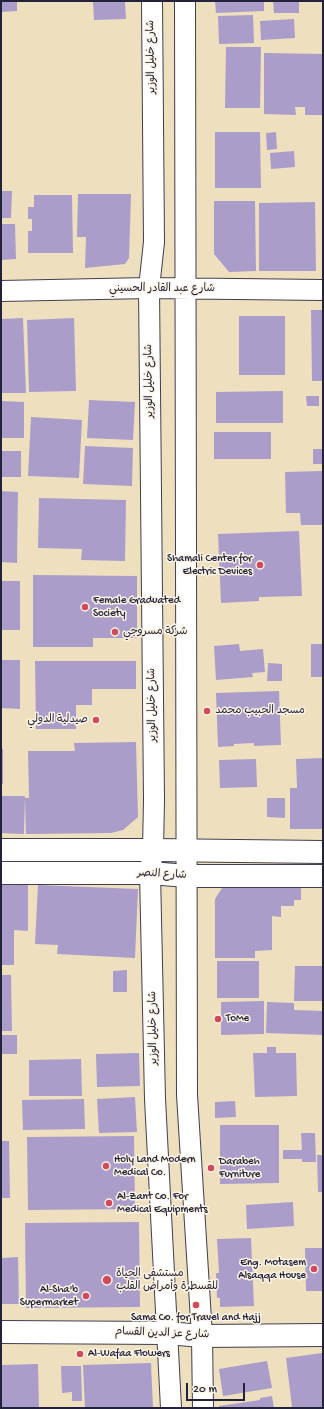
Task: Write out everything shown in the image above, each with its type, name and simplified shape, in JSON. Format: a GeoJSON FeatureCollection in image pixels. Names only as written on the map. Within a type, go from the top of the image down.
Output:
{"type":"FeatureCollection","features":[{"type":"Feature","properties":{"kind":"main road"},"geometry":{"type":"LineString","coordinates":[[1,850],[323,852]]}},
{"type":"Feature","properties":{"kind":"main road","name":"شارع النصر"},"geometry":{"type":"LineString","coordinates":[[1,874],[150,873],[187,876],[323,876]]}},
{"type":"Feature","properties":{"kind":"main road","name":"شارع عز الدين القسام"},"geometry":{"type":"LineString","coordinates":[[1,1332],[323,1345]]}},
{"type":"Feature","properties":{"kind":"main road","name":"شارع عز الدين القسام"},"geometry":{"type":"LineString","coordinates":[[201,1340],[323,1335]]}},
{"type":"Feature","properties":{"kind":"main road","name":"شارع عز الدين القسام"},"geometry":{"type":"LineString","coordinates":[[1,1344],[167,1338]]}},
{"type":"Feature","properties":{"kind":"street","name":"شارع خليل الوزير"},"geometry":{"type":"LineString","coordinates":[[152,1],[154,242],[148,288],[154,792],[153,850],[150,873],[155,1099],[171,1408]]}},
{"type":"Feature","properties":{"kind":"street"},"geometry":{"type":"LineString","coordinates":[[185,1],[187,1095],[201,1340],[203,1408]]}},
{"type":"Feature","properties":{"kind":"street","name":"شارع عبد القادر الحسيني"},"geometry":{"type":"LineString","coordinates":[[1,291],[148,288],[323,290]]}},
{"type":"Feature","properties":{"kind":"building"},"geometry":{"type":"Polygon","coordinates":[[[1,1],[17,1],[17,11],[1,12],[1,1]]]}},
{"type":"Feature","properties":{"kind":"building"},"geometry":{"type":"Polygon","coordinates":[[[93,1],[125,1],[126,19],[94,20],[93,1]]]}},
{"type":"Feature","properties":{"kind":"building"},"geometry":{"type":"Polygon","coordinates":[[[215,1],[264,1],[264,11],[216,13],[215,1]]]}},
{"type":"Feature","properties":{"kind":"building"},"geometry":{"type":"Polygon","coordinates":[[[273,1],[299,1],[299,13],[274,13],[273,1]]]}},
{"type":"Feature","properties":{"kind":"building"},"geometry":{"type":"Polygon","coordinates":[[[253,15],[254,43],[219,44],[218,16],[253,15]]]}},
{"type":"Feature","properties":{"kind":"building"},"geometry":{"type":"Polygon","coordinates":[[[294,19],[295,38],[261,40],[260,21],[294,19]]]}},
{"type":"Feature","properties":{"kind":"building"},"geometry":{"type":"Polygon","coordinates":[[[226,47],[261,47],[260,108],[225,108],[226,47]]]}},
{"type":"Feature","properties":{"kind":"building"},"geometry":{"type":"Polygon","coordinates":[[[264,53],[323,54],[323,115],[305,115],[305,107],[295,107],[296,115],[264,114],[264,53]]]}},
{"type":"Feature","properties":{"kind":"building"},"geometry":{"type":"Polygon","coordinates":[[[215,132],[260,132],[261,188],[215,188],[215,132]]]}},
{"type":"Feature","properties":{"kind":"building"},"geometry":{"type":"Polygon","coordinates":[[[276,132],[277,149],[267,150],[266,133],[276,132]]]}},
{"type":"Feature","properties":{"kind":"building"},"geometry":{"type":"Polygon","coordinates":[[[294,151],[295,167],[271,169],[270,153],[294,151]]]}},
{"type":"Feature","properties":{"kind":"building"},"geometry":{"type":"Polygon","coordinates":[[[1,191],[12,191],[11,218],[1,218],[1,191]]]}},
{"type":"Feature","properties":{"kind":"building"},"geometry":{"type":"Polygon","coordinates":[[[78,194],[131,194],[129,258],[125,264],[85,268],[86,237],[77,237],[78,194]]]}},
{"type":"Feature","properties":{"kind":"building"},"geometry":{"type":"Polygon","coordinates":[[[34,195],[72,195],[73,253],[28,253],[28,231],[32,231],[32,219],[28,219],[28,207],[34,207],[34,195]]]}},
{"type":"Feature","properties":{"kind":"building"},"geometry":{"type":"Polygon","coordinates":[[[214,201],[255,201],[256,271],[229,272],[214,254],[214,201]]]}},
{"type":"Feature","properties":{"kind":"building"},"geometry":{"type":"Polygon","coordinates":[[[315,202],[316,271],[259,271],[259,203],[315,202]]]}},
{"type":"Feature","properties":{"kind":"building"},"geometry":{"type":"Polygon","coordinates":[[[1,224],[15,224],[16,259],[1,260],[1,224]]]}},
{"type":"Feature","properties":{"kind":"building"},"geometry":{"type":"Polygon","coordinates":[[[311,310],[323,310],[323,381],[312,381],[311,310]]]}},
{"type":"Feature","properties":{"kind":"building"},"geometry":{"type":"Polygon","coordinates":[[[239,316],[285,316],[285,375],[239,375],[239,316]]]}},
{"type":"Feature","properties":{"kind":"building"},"geometry":{"type":"Polygon","coordinates":[[[23,318],[26,393],[1,393],[1,319],[23,318]]]}},
{"type":"Feature","properties":{"kind":"building"},"geometry":{"type":"Polygon","coordinates":[[[74,318],[76,391],[29,392],[27,320],[74,318]]]}},
{"type":"Feature","properties":{"kind":"building"},"geometry":{"type":"Polygon","coordinates":[[[283,391],[283,423],[216,423],[216,392],[283,391]]]}},
{"type":"Feature","properties":{"kind":"building"},"geometry":{"type":"Polygon","coordinates":[[[306,396],[319,396],[319,406],[307,406],[306,396]]]}},
{"type":"Feature","properties":{"kind":"building"},"geometry":{"type":"Polygon","coordinates":[[[89,400],[135,402],[133,440],[87,438],[89,400]]]}},
{"type":"Feature","properties":{"kind":"building"},"geometry":{"type":"Polygon","coordinates":[[[1,401],[24,402],[24,438],[1,438],[1,401]]]}},
{"type":"Feature","properties":{"kind":"building"},"geometry":{"type":"Polygon","coordinates":[[[31,417],[82,420],[79,478],[28,476],[31,417]]]}},
{"type":"Feature","properties":{"kind":"building"},"geometry":{"type":"Polygon","coordinates":[[[214,432],[271,432],[271,459],[214,459],[214,432]]]}},
{"type":"Feature","properties":{"kind":"building"},"geometry":{"type":"Polygon","coordinates":[[[85,446],[133,448],[132,486],[83,484],[85,446]]]}},
{"type":"Feature","properties":{"kind":"building"},"geometry":{"type":"Polygon","coordinates":[[[313,449],[323,449],[323,464],[313,464],[313,449]]]}},
{"type":"Feature","properties":{"kind":"building"},"geometry":{"type":"Polygon","coordinates":[[[1,451],[21,451],[21,477],[1,477],[1,451]]]}},
{"type":"Feature","properties":{"kind":"building"},"geometry":{"type":"Polygon","coordinates":[[[323,471],[323,525],[301,525],[300,513],[286,513],[285,472],[323,471]]]}},
{"type":"Feature","properties":{"kind":"building"},"geometry":{"type":"Polygon","coordinates":[[[1,491],[18,492],[17,563],[1,562],[1,491]]]}},
{"type":"Feature","properties":{"kind":"building"},"geometry":{"type":"Polygon","coordinates":[[[39,498],[126,500],[125,561],[81,560],[82,549],[38,548],[39,498]]]}},
{"type":"Feature","properties":{"kind":"building","name":"Shamali Center for Electric Devices"},"geometry":{"type":"Polygon","coordinates":[[[299,531],[302,596],[259,597],[259,601],[221,603],[218,534],[299,531]]]}},
{"type":"Feature","properties":{"kind":"building","name":"Female Graduated Society"},"geometry":{"type":"Polygon","coordinates":[[[33,575],[137,576],[137,638],[93,638],[93,647],[33,647],[33,575]]]}},
{"type":"Feature","properties":{"kind":"building"},"geometry":{"type":"Polygon","coordinates":[[[1,581],[20,581],[20,630],[1,630],[1,581]]]}},
{"type":"Feature","properties":{"kind":"building"},"geometry":{"type":"Polygon","coordinates":[[[239,644],[240,651],[263,649],[265,672],[252,673],[253,677],[216,680],[214,646],[239,644]]]}},
{"type":"Feature","properties":{"kind":"building"},"geometry":{"type":"Polygon","coordinates":[[[311,644],[323,644],[323,677],[311,677],[311,644]]]}},
{"type":"Feature","properties":{"kind":"building"},"geometry":{"type":"Polygon","coordinates":[[[1,660],[20,660],[20,709],[1,708],[1,660]]]}},
{"type":"Feature","properties":{"kind":"building"},"geometry":{"type":"Polygon","coordinates":[[[35,661],[136,661],[136,689],[92,689],[92,705],[76,705],[76,729],[36,729],[35,661]]]}},
{"type":"Feature","properties":{"kind":"building"},"geometry":{"type":"Polygon","coordinates":[[[268,663],[282,664],[282,681],[267,681],[268,663]]]}},
{"type":"Feature","properties":{"kind":"building"},"geometry":{"type":"Polygon","coordinates":[[[279,691],[281,745],[254,746],[254,743],[234,744],[234,746],[218,747],[216,693],[279,691]]]}},
{"type":"Feature","properties":{"kind":"building"},"geometry":{"type":"Polygon","coordinates":[[[136,742],[138,817],[123,830],[111,833],[26,834],[25,798],[29,798],[28,751],[75,751],[74,743],[136,742]]]}},
{"type":"Feature","properties":{"kind":"building"},"geometry":{"type":"Polygon","coordinates":[[[1,749],[3,749],[3,784],[1,784],[1,749]]]}},
{"type":"Feature","properties":{"kind":"building"},"geometry":{"type":"Polygon","coordinates":[[[323,758],[323,829],[290,829],[290,788],[297,788],[296,759],[323,758]]]}},
{"type":"Feature","properties":{"kind":"building"},"geometry":{"type":"Polygon","coordinates":[[[256,759],[257,787],[220,788],[219,760],[256,759]]]}},
{"type":"Feature","properties":{"kind":"building"},"geometry":{"type":"Polygon","coordinates":[[[1,796],[25,796],[24,834],[1,833],[1,796]]]}},
{"type":"Feature","properties":{"kind":"building"},"geometry":{"type":"Polygon","coordinates":[[[267,798],[285,798],[285,818],[267,817],[267,798]]]}},
{"type":"Feature","properties":{"kind":"building"},"geometry":{"type":"Polygon","coordinates":[[[301,880],[301,900],[294,900],[294,906],[281,906],[281,917],[272,916],[272,950],[255,951],[255,958],[215,958],[215,899],[224,885],[301,880]]]}},
{"type":"Feature","properties":{"kind":"building"},"geometry":{"type":"Polygon","coordinates":[[[1,885],[28,885],[28,931],[14,930],[14,965],[1,965],[1,885]]]}},
{"type":"Feature","properties":{"kind":"building"},"geometry":{"type":"Polygon","coordinates":[[[38,885],[138,889],[135,958],[57,954],[58,945],[35,944],[38,885]]]}},
{"type":"Feature","properties":{"kind":"building"},"geometry":{"type":"Polygon","coordinates":[[[217,961],[259,961],[259,998],[217,998],[217,961]]]}},
{"type":"Feature","properties":{"kind":"building"},"geometry":{"type":"Polygon","coordinates":[[[295,966],[323,966],[323,1001],[294,1001],[295,966]]]}},
{"type":"Feature","properties":{"kind":"building"},"geometry":{"type":"Polygon","coordinates":[[[127,970],[127,992],[113,992],[113,971],[127,970]]]}},
{"type":"Feature","properties":{"kind":"building"},"geometry":{"type":"Polygon","coordinates":[[[1,975],[11,975],[12,1031],[1,1031],[1,975]]]}},
{"type":"Feature","properties":{"kind":"building"},"geometry":{"type":"Polygon","coordinates":[[[264,1001],[264,1034],[221,1035],[221,1002],[264,1001]]]}},
{"type":"Feature","properties":{"kind":"building"},"geometry":{"type":"Polygon","coordinates":[[[267,1002],[294,1003],[294,1010],[323,1011],[323,1035],[266,1033],[267,1002]]]}},
{"type":"Feature","properties":{"kind":"building"},"geometry":{"type":"Polygon","coordinates":[[[1,1035],[17,1035],[17,1054],[1,1054],[1,1035]]]}},
{"type":"Feature","properties":{"kind":"building"},"geometry":{"type":"Polygon","coordinates":[[[267,1047],[276,1047],[276,1053],[296,1053],[297,1096],[255,1097],[253,1053],[267,1053],[267,1047]]]}},
{"type":"Feature","properties":{"kind":"building"},"geometry":{"type":"Polygon","coordinates":[[[139,1053],[140,1086],[97,1087],[96,1054],[139,1053]]]}},
{"type":"Feature","properties":{"kind":"building"},"geometry":{"type":"Polygon","coordinates":[[[81,1059],[82,1096],[29,1096],[29,1060],[81,1059]]]}},
{"type":"Feature","properties":{"kind":"building"},"geometry":{"type":"Polygon","coordinates":[[[135,1097],[137,1132],[99,1133],[97,1099],[135,1097]]]}},
{"type":"Feature","properties":{"kind":"building"},"geometry":{"type":"Polygon","coordinates":[[[84,1099],[85,1129],[23,1130],[22,1100],[84,1099]]]}},
{"type":"Feature","properties":{"kind":"building"},"geometry":{"type":"Polygon","coordinates":[[[235,1101],[236,1117],[215,1118],[215,1102],[235,1101]]]}},
{"type":"Feature","properties":{"kind":"building"},"geometry":{"type":"Polygon","coordinates":[[[220,1125],[279,1125],[279,1183],[220,1184],[220,1125]]]}},
{"type":"Feature","properties":{"kind":"building"},"geometry":{"type":"Polygon","coordinates":[[[301,1133],[315,1133],[316,1162],[302,1162],[302,1159],[283,1159],[283,1150],[302,1150],[301,1133]]]}},
{"type":"Feature","properties":{"kind":"building"},"geometry":{"type":"Polygon","coordinates":[[[134,1136],[135,1209],[28,1210],[27,1137],[134,1136]]]}},
{"type":"Feature","properties":{"kind":"building"},"geometry":{"type":"Polygon","coordinates":[[[1,1141],[9,1141],[10,1198],[1,1198],[1,1141]]]}},
{"type":"Feature","properties":{"kind":"building"},"geometry":{"type":"Polygon","coordinates":[[[317,1155],[323,1155],[323,1192],[318,1192],[317,1155]]]}},
{"type":"Feature","properties":{"kind":"building"},"geometry":{"type":"Polygon","coordinates":[[[293,1202],[294,1226],[247,1229],[246,1205],[293,1202]]]}},
{"type":"Feature","properties":{"kind":"building"},"geometry":{"type":"Polygon","coordinates":[[[139,1222],[140,1307],[26,1308],[25,1223],[139,1222]]]}},
{"type":"Feature","properties":{"kind":"building"},"geometry":{"type":"Polygon","coordinates":[[[251,1238],[254,1306],[220,1307],[220,1298],[217,1298],[216,1273],[219,1273],[217,1239],[251,1238]]]}},
{"type":"Feature","properties":{"kind":"building","name":"Eng. Motasem Alsaqqa House"},"geometry":{"type":"Polygon","coordinates":[[[305,1248],[323,1248],[323,1291],[306,1291],[305,1248]]]}},
{"type":"Feature","properties":{"kind":"building"},"geometry":{"type":"Polygon","coordinates":[[[18,1257],[19,1304],[1,1304],[1,1258],[18,1257]]]}},
{"type":"Feature","properties":{"kind":"building"},"geometry":{"type":"Polygon","coordinates":[[[322,1353],[323,1408],[292,1407],[286,1358],[322,1353]]]}},
{"type":"Feature","properties":{"kind":"building"},"geometry":{"type":"Polygon","coordinates":[[[267,1361],[272,1388],[223,1396],[219,1369],[267,1361]]]}},
{"type":"Feature","properties":{"kind":"building"},"geometry":{"type":"Polygon","coordinates":[[[151,1363],[153,1408],[85,1408],[83,1365],[151,1363]]]}},
{"type":"Feature","properties":{"kind":"building"},"geometry":{"type":"Polygon","coordinates":[[[38,1364],[39,1408],[1,1408],[1,1365],[38,1364]]]}},
{"type":"Feature","properties":{"kind":"building"},"geometry":{"type":"Polygon","coordinates":[[[61,1366],[81,1366],[82,1401],[72,1401],[72,1392],[62,1393],[61,1366]]]}},
{"type":"Feature","properties":{"kind":"building"},"geometry":{"type":"Polygon","coordinates":[[[272,1396],[274,1408],[219,1408],[219,1406],[260,1400],[260,1398],[272,1396]]]}},
{"type":"Feature","properties":{"kind":"place","name":"Shamali Center for Electric Devices"},"geometry":{"type":"Point","coordinates":[260,565]}},
{"type":"Feature","properties":{"kind":"place","name":"Female Graduated Society"},"geometry":{"type":"Point","coordinates":[85,607]}},
{"type":"Feature","properties":{"kind":"place","name":"شركة مسروجي"},"geometry":{"type":"Point","coordinates":[115,632]}},
{"type":"Feature","properties":{"kind":"place","name":"مسجد الحبيب محمد"},"geometry":{"type":"Point","coordinates":[207,711]}},
{"type":"Feature","properties":{"kind":"place","name":"صيدلية الدولي"},"geometry":{"type":"Point","coordinates":[96,720]}},
{"type":"Feature","properties":{"kind":"place","name":"ToMe"},"geometry":{"type":"Point","coordinates":[218,1019]}},
{"type":"Feature","properties":{"kind":"place","name":"Holy Land Modern Medical Co."},"geometry":{"type":"Point","coordinates":[106,1166]}},
{"type":"Feature","properties":{"kind":"place","name":"Darabeh Furniture"},"geometry":{"type":"Point","coordinates":[211,1168]}},
{"type":"Feature","properties":{"kind":"place","name":"Al-Zant Co. For Medical Equipments"},"geometry":{"type":"Point","coordinates":[109,1203]}},
{"type":"Feature","properties":{"kind":"place","name":"Eng. Motasem Alsaqqa House"},"geometry":{"type":"Point","coordinates":[314,1269]}},
{"type":"Feature","properties":{"kind":"place","name":"مستشفى الحياة للقسطرة وأمراض القلب"},"geometry":{"type":"Point","coordinates":[107,1280]}},
{"type":"Feature","properties":{"kind":"place","name":"Al-Sha'b Supermarket"},"geometry":{"type":"Point","coordinates":[86,1296]}},
{"type":"Feature","properties":{"kind":"place","name":"Sama Co. for Travel and Hajj"},"geometry":{"type":"Point","coordinates":[196,1305]}},
{"type":"Feature","properties":{"kind":"place","name":"Al-Wafaa Flowers"},"geometry":{"type":"Point","coordinates":[80,1354]}}]}
